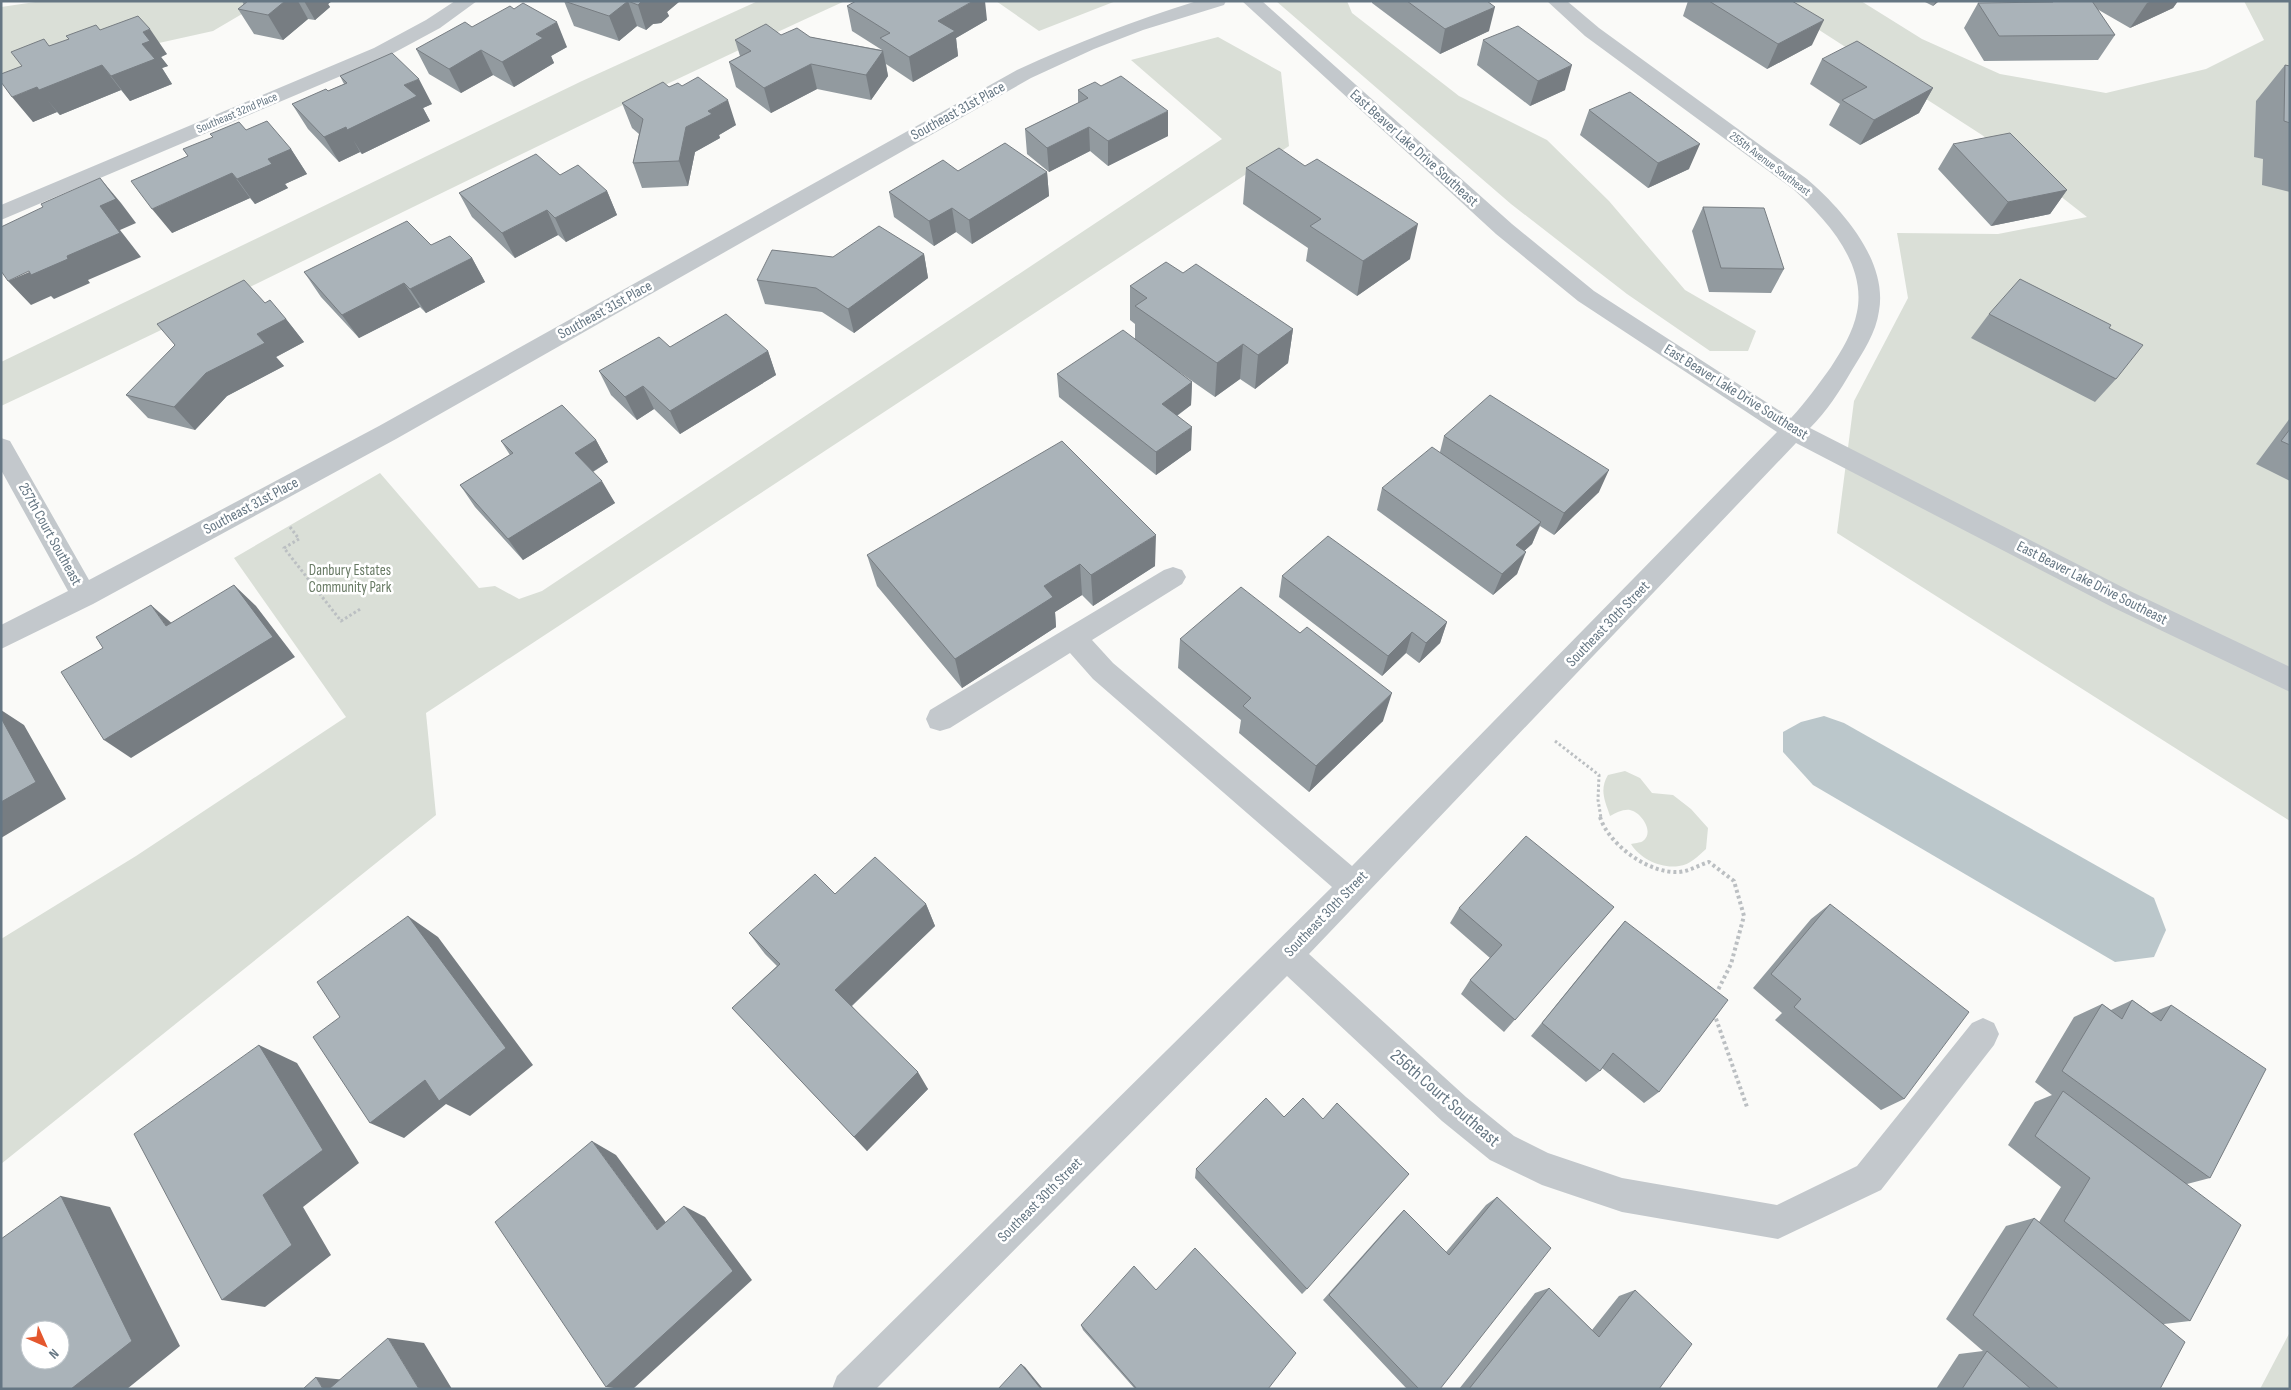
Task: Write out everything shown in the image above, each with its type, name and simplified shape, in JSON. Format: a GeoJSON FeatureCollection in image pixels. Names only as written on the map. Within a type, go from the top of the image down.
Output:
{"type":"FeatureCollection","features":[{"type":"Feature","properties":{"kind":"street","name":"Southeast 32nd Place"},"geometry":{"type":"LineString","coordinates":[[1,213],[380,52],[433,24],[468,1]]}},
{"type":"Feature","properties":{"kind":"street","name":"Southeast 31st Place"},"geometry":{"type":"LineString","coordinates":[[1,638],[84,596],[380,436],[1024,74],[1087,45],[1136,26],[1217,1]]}},
{"type":"Feature","properties":{"kind":"street","name":"East Beaver Lake Drive Southeast"},"geometry":{"type":"LineString","coordinates":[[1251,1],[1504,229],[1586,296],[1672,353],[1792,430],[2121,599],[2290,680]]}},
{"type":"Feature","properties":{"kind":"street","name":"255th Avenue Southeast"},"geometry":{"type":"LineString","coordinates":[[1556,1],[1592,32],[1800,184],[1831,213],[1859,255],[1870,293],[1866,323],[1841,370],[1814,409],[1792,430]]}},
{"type":"Feature","properties":{"kind":"street","name":"Southeast 30th Street"},"geometry":{"type":"LineString","coordinates":[[850,1389],[1287,955],[1566,668],[1792,430]]}},
{"type":"Feature","properties":{"kind":"street","name":"257th Court Southeast"},"geometry":{"type":"LineString","coordinates":[[1,447],[84,596]]}},
{"type":"Feature","properties":{"kind":"street"},"geometry":{"type":"LineString","coordinates":[[940,719],[1173,578]]}},
{"type":"Feature","properties":{"kind":"street"},"geometry":{"type":"LineString","coordinates":[[1073,638],[1103,671],[1353,886]]}},
{"type":"Feature","properties":{"kind":"street","name":"256th Court Southeast"},"geometry":{"type":"LineString","coordinates":[[1287,955],[1454,1109],[1502,1148],[1542,1168],[1622,1194],[1778,1222],[1869,1178],[1983,1034]]}},
{"type":"Feature","properties":{"kind":"path"},"geometry":{"type":"LineString","coordinates":[[266,497],[299,539],[284,548],[341,621],[362,608]]}},
{"type":"Feature","properties":{"kind":"path"},"geometry":{"type":"LineString","coordinates":[[1555,741],[1599,775],[1598,802],[1603,825],[1617,844],[1651,867],[1678,872],[1709,862],[1734,881],[1744,916],[1731,964],[1715,996]]}},
{"type":"Feature","properties":{"kind":"path"},"geometry":{"type":"LineString","coordinates":[[1711,1004],[1747,1107]]}},
{"type":"Feature","properties":{"kind":"green space"},"geometry":{"type":"Polygon","coordinates":[[[42,1],[264,1],[213,31],[1,78],[1,7],[42,1]]]}},
{"type":"Feature","properties":{"kind":"green space"},"geometry":{"type":"Polygon","coordinates":[[[758,1],[845,1],[633,100],[1,406],[1,362],[582,81],[758,1]]]}},
{"type":"Feature","properties":{"kind":"green space"},"geometry":{"type":"Polygon","coordinates":[[[996,1],[1116,1],[1039,31],[996,1]]]}},
{"type":"Feature","properties":{"kind":"green space"},"geometry":{"type":"Polygon","coordinates":[[[1276,1],[1347,1],[1352,13],[1459,96],[1547,140],[1609,201],[1685,290],[1756,331],[1748,351],[1710,351],[1627,294],[1511,204],[1276,1]]]}},
{"type":"Feature","properties":{"kind":"green space"},"geometry":{"type":"Polygon","coordinates":[[[1774,1],[1861,1],[1922,39],[2000,74],[2106,93],[2206,69],[2264,40],[2244,1],[2290,1],[2290,821],[1837,533],[1854,401],[1908,298],[1897,233],[1998,234],[2087,217],[1982,135],[1774,1]]]}},
{"type":"Feature","properties":{"kind":"green space","name":"Danbury Estates Community Park"},"geometry":{"type":"Polygon","coordinates":[[[1218,37],[1281,72],[1289,146],[426,713],[436,815],[1,1164],[1,939],[136,856],[346,717],[234,558],[380,473],[479,588],[495,586],[519,599],[542,591],[1222,139],[1131,60],[1218,37]]]}},
{"type":"Feature","properties":{"kind":"green space"},"geometry":{"type":"Polygon","coordinates":[[[1625,771],[1640,778],[1652,793],[1673,795],[1691,809],[1708,828],[1706,849],[1694,860],[1683,865],[1666,866],[1652,862],[1640,854],[1631,844],[1642,842],[1646,837],[1648,833],[1645,823],[1638,814],[1630,810],[1610,816],[1603,791],[1608,775],[1625,771]]]}},
{"type":"Feature","properties":{"kind":"green space"},"geometry":{"type":"Polygon","coordinates":[[[2290,1332],[2290,1389],[2260,1389],[2290,1332]]]}},
{"type":"Feature","properties":{"kind":"shaded area"},"geometry":{"type":"Polygon","coordinates":[[[1824,716],[1844,723],[2154,898],[2166,930],[2154,957],[2115,962],[1813,785],[1783,752],[1783,732],[1801,722],[1824,716]]]}},
{"type":"Feature","properties":{"kind":"building"},"geometry":{"type":"Polygon","coordinates":[[[248,1],[285,1],[268,15],[238,9],[248,1]]]}},
{"type":"Feature","properties":{"kind":"building"},"geometry":{"type":"Polygon","coordinates":[[[564,1],[628,1],[609,16],[564,1]]]}},
{"type":"Feature","properties":{"kind":"building"},"geometry":{"type":"Polygon","coordinates":[[[628,1],[642,1],[638,5],[628,1]]]}},
{"type":"Feature","properties":{"kind":"building"},"geometry":{"type":"Polygon","coordinates":[[[856,1],[973,1],[938,21],[955,31],[909,57],[880,38],[890,33],[847,6],[856,1]]]}},
{"type":"Feature","properties":{"kind":"building"},"geometry":{"type":"Polygon","coordinates":[[[1407,1],[1487,1],[1495,7],[1445,29],[1407,1]]]}},
{"type":"Feature","properties":{"kind":"building"},"geometry":{"type":"Polygon","coordinates":[[[1709,1],[1792,1],[1824,20],[1778,44],[1709,1]]]}},
{"type":"Feature","properties":{"kind":"building"},"geometry":{"type":"Polygon","coordinates":[[[2092,1],[2115,35],[1999,36],[1978,3],[2053,2],[2092,1]]]}},
{"type":"Feature","properties":{"kind":"building"},"geometry":{"type":"Polygon","coordinates":[[[523,3],[557,22],[536,34],[543,38],[502,62],[481,50],[449,69],[416,49],[465,22],[472,27],[510,6],[514,9],[523,3]]]}},
{"type":"Feature","properties":{"kind":"building"},"geometry":{"type":"Polygon","coordinates":[[[138,16],[150,29],[143,32],[150,41],[142,44],[155,59],[111,76],[102,65],[39,90],[37,87],[12,97],[1,82],[1,74],[22,66],[11,52],[44,39],[49,46],[69,39],[66,36],[96,25],[100,30],[138,16]]]}},
{"type":"Feature","properties":{"kind":"building"},"geometry":{"type":"Polygon","coordinates":[[[766,24],[781,35],[797,28],[810,37],[883,51],[866,75],[811,64],[764,88],[729,62],[751,51],[735,40],[766,24]]]}},
{"type":"Feature","properties":{"kind":"building"},"geometry":{"type":"Polygon","coordinates":[[[1518,26],[1572,65],[1538,81],[1483,40],[1518,26]]]}},
{"type":"Feature","properties":{"kind":"building"},"geometry":{"type":"Polygon","coordinates":[[[1857,41],[1933,88],[1874,120],[1842,100],[1867,87],[1822,59],[1857,41]]]}},
{"type":"Feature","properties":{"kind":"building"},"geometry":{"type":"Polygon","coordinates":[[[392,53],[419,79],[404,85],[417,96],[347,130],[346,127],[324,137],[292,104],[326,89],[328,91],[347,83],[340,76],[392,53]]]}},
{"type":"Feature","properties":{"kind":"building"},"geometry":{"type":"Polygon","coordinates":[[[2285,65],[2290,66],[2290,123],[2284,121],[2285,65]]]}},
{"type":"Feature","properties":{"kind":"building"},"geometry":{"type":"Polygon","coordinates":[[[1121,76],[1168,111],[1108,141],[1089,127],[1047,148],[1025,129],[1088,98],[1078,90],[1095,82],[1101,86],[1121,76]]]}},
{"type":"Feature","properties":{"kind":"building"},"geometry":{"type":"Polygon","coordinates":[[[698,77],[728,100],[708,111],[712,114],[686,127],[679,161],[633,163],[643,119],[622,103],[663,82],[669,87],[678,83],[682,86],[698,77]]]}},
{"type":"Feature","properties":{"kind":"building"},"geometry":{"type":"Polygon","coordinates":[[[1630,92],[1700,144],[1658,163],[1589,110],[1630,92]]]}},
{"type":"Feature","properties":{"kind":"building"},"geometry":{"type":"Polygon","coordinates":[[[267,121],[291,149],[268,159],[272,164],[237,179],[232,173],[152,209],[131,181],[188,156],[183,149],[213,137],[210,134],[239,122],[246,130],[267,121]]]}},
{"type":"Feature","properties":{"kind":"building"},"geometry":{"type":"Polygon","coordinates":[[[2010,133],[2067,190],[2008,202],[1953,144],[2010,133]]]}},
{"type":"Feature","properties":{"kind":"building"},"geometry":{"type":"Polygon","coordinates":[[[1005,143],[1047,172],[969,220],[952,208],[929,221],[889,192],[943,160],[958,171],[1005,143]]]}},
{"type":"Feature","properties":{"kind":"building"},"geometry":{"type":"Polygon","coordinates":[[[1279,148],[1305,166],[1317,159],[1418,224],[1363,261],[1310,226],[1321,219],[1246,168],[1279,148]]]}},
{"type":"Feature","properties":{"kind":"building"},"geometry":{"type":"Polygon","coordinates":[[[536,154],[560,175],[578,165],[607,191],[555,218],[547,210],[502,233],[459,193],[536,154]]]}},
{"type":"Feature","properties":{"kind":"building"},"geometry":{"type":"Polygon","coordinates":[[[100,178],[116,199],[100,206],[120,233],[67,256],[68,259],[31,275],[29,271],[8,281],[1,271],[1,227],[43,207],[41,204],[100,178]]]}},
{"type":"Feature","properties":{"kind":"building"},"geometry":{"type":"Polygon","coordinates":[[[1703,207],[1764,208],[1784,269],[1721,268],[1703,207]]]}},
{"type":"Feature","properties":{"kind":"building"},"geometry":{"type":"Polygon","coordinates":[[[407,221],[431,245],[450,236],[472,258],[410,289],[404,283],[342,315],[304,272],[407,221]]]}},
{"type":"Feature","properties":{"kind":"building"},"geometry":{"type":"Polygon","coordinates":[[[879,226],[924,254],[848,309],[816,288],[757,280],[772,250],[833,257],[879,226]]]}},
{"type":"Feature","properties":{"kind":"building"},"geometry":{"type":"Polygon","coordinates":[[[1166,262],[1183,273],[1196,264],[1293,329],[1258,355],[1243,344],[1217,363],[1135,306],[1147,298],[1130,286],[1166,262]]]}},
{"type":"Feature","properties":{"kind":"building"},"geometry":{"type":"Polygon","coordinates":[[[2020,279],[2111,325],[2109,328],[2143,345],[2116,379],[1989,314],[2020,279]]]}},
{"type":"Feature","properties":{"kind":"building"},"geometry":{"type":"Polygon","coordinates":[[[244,280],[265,303],[270,300],[286,319],[257,334],[265,343],[206,373],[174,407],[126,395],[175,345],[157,324],[244,280]]]}},
{"type":"Feature","properties":{"kind":"building"},"geometry":{"type":"Polygon","coordinates":[[[726,314],[768,351],[670,411],[643,386],[625,397],[599,371],[659,337],[670,347],[726,314]]]}},
{"type":"Feature","properties":{"kind":"building"},"geometry":{"type":"Polygon","coordinates":[[[1123,330],[1192,382],[1162,404],[1192,427],[1156,452],[1057,374],[1123,330]]]}},
{"type":"Feature","properties":{"kind":"building"},"geometry":{"type":"Polygon","coordinates":[[[1490,395],[1609,470],[1564,513],[1444,436],[1490,395]]]}},
{"type":"Feature","properties":{"kind":"building"},"geometry":{"type":"Polygon","coordinates":[[[562,405],[596,440],[575,453],[602,481],[508,539],[460,485],[513,453],[501,441],[562,405]]]}},
{"type":"Feature","properties":{"kind":"building"},"geometry":{"type":"Polygon","coordinates":[[[2290,429],[2290,445],[2281,441],[2290,429]]]}},
{"type":"Feature","properties":{"kind":"building"},"geometry":{"type":"Polygon","coordinates":[[[1062,441],[1156,535],[1091,575],[1080,564],[1044,586],[1053,597],[955,659],[867,555],[1062,441]]]}},
{"type":"Feature","properties":{"kind":"building"},"geometry":{"type":"Polygon","coordinates":[[[1432,447],[1541,522],[1516,545],[1526,552],[1502,574],[1382,488],[1432,447]]]}},
{"type":"Feature","properties":{"kind":"building"},"geometry":{"type":"Polygon","coordinates":[[[1328,536],[1447,622],[1426,643],[1412,632],[1388,656],[1282,576],[1328,536]]]}},
{"type":"Feature","properties":{"kind":"building"},"geometry":{"type":"Polygon","coordinates":[[[234,585],[273,637],[104,740],[61,672],[103,648],[96,637],[151,605],[166,626],[234,585]]]}},
{"type":"Feature","properties":{"kind":"building"},"geometry":{"type":"Polygon","coordinates":[[[1241,587],[1300,633],[1307,627],[1392,693],[1316,766],[1243,706],[1251,698],[1180,639],[1241,587]]]}},
{"type":"Feature","properties":{"kind":"building"},"geometry":{"type":"Polygon","coordinates":[[[1,718],[36,782],[1,802],[1,718]]]}},
{"type":"Feature","properties":{"kind":"building"},"geometry":{"type":"Polygon","coordinates":[[[1526,836],[1614,907],[1515,1020],[1470,980],[1502,945],[1459,908],[1526,836]]]}},
{"type":"Feature","properties":{"kind":"building"},"geometry":{"type":"Polygon","coordinates":[[[875,857],[926,904],[835,990],[918,1072],[854,1137],[732,1008],[780,964],[749,933],[815,874],[835,894],[875,857]]]}},
{"type":"Feature","properties":{"kind":"building"},"geometry":{"type":"Polygon","coordinates":[[[1830,904],[1969,1012],[1904,1099],[1794,1007],[1801,999],[1771,974],[1830,904]]]}},
{"type":"Feature","properties":{"kind":"building"},"geometry":{"type":"Polygon","coordinates":[[[408,916],[506,1048],[439,1101],[425,1080],[370,1123],[313,1037],[340,1017],[317,982],[408,916]]]}},
{"type":"Feature","properties":{"kind":"building"},"geometry":{"type":"Polygon","coordinates":[[[1625,921],[1728,1000],[1659,1092],[1613,1053],[1600,1071],[1542,1023],[1625,921]]]}},
{"type":"Feature","properties":{"kind":"building"},"geometry":{"type":"Polygon","coordinates":[[[2132,1000],[2161,1021],[2171,1005],[2266,1069],[2210,1178],[2062,1071],[2102,1004],[2122,1019],[2132,1000]]]}},
{"type":"Feature","properties":{"kind":"building"},"geometry":{"type":"Polygon","coordinates":[[[259,1045],[323,1150],[263,1195],[292,1245],[222,1300],[134,1134],[259,1045]]]}},
{"type":"Feature","properties":{"kind":"building"},"geometry":{"type":"Polygon","coordinates":[[[2063,1091],[2241,1225],[2190,1321],[2064,1221],[2090,1178],[2035,1136],[2063,1091]]]}},
{"type":"Feature","properties":{"kind":"building"},"geometry":{"type":"Polygon","coordinates":[[[1266,1098],[1284,1117],[1303,1098],[1323,1119],[1337,1103],[1409,1174],[1307,1289],[1196,1169],[1266,1098]]]}},
{"type":"Feature","properties":{"kind":"building"},"geometry":{"type":"Polygon","coordinates":[[[592,1141],[657,1230],[684,1206],[733,1271],[606,1387],[495,1222],[592,1141]]]}},
{"type":"Feature","properties":{"kind":"building"},"geometry":{"type":"Polygon","coordinates":[[[61,1196],[132,1341],[71,1389],[1,1389],[1,1239],[61,1196]]]}},
{"type":"Feature","properties":{"kind":"building"},"geometry":{"type":"Polygon","coordinates":[[[1497,1197],[1551,1248],[1440,1389],[1419,1389],[1329,1295],[1404,1210],[1449,1255],[1497,1197]]]}},
{"type":"Feature","properties":{"kind":"building"},"geometry":{"type":"Polygon","coordinates":[[[2034,1218],[2185,1342],[2160,1389],[2059,1389],[1973,1315],[2034,1218]]]}},
{"type":"Feature","properties":{"kind":"building"},"geometry":{"type":"Polygon","coordinates":[[[1195,1248],[1296,1353],[1268,1389],[1137,1389],[1081,1325],[1134,1266],[1156,1290],[1195,1248]]]}},
{"type":"Feature","properties":{"kind":"building"},"geometry":{"type":"Polygon","coordinates":[[[1549,1288],[1599,1337],[1635,1290],[1692,1344],[1659,1389],[1469,1389],[1549,1288]]]}},
{"type":"Feature","properties":{"kind":"building"},"geometry":{"type":"Polygon","coordinates":[[[388,1338],[419,1389],[329,1389],[388,1338]]]}},
{"type":"Feature","properties":{"kind":"building"},"geometry":{"type":"Polygon","coordinates":[[[1987,1351],[2031,1389],[1962,1389],[1987,1351]]]}},
{"type":"Feature","properties":{"kind":"building"},"geometry":{"type":"Polygon","coordinates":[[[1021,1364],[1041,1389],[998,1389],[1021,1364]]]}},
{"type":"Feature","properties":{"kind":"building"},"geometry":{"type":"Polygon","coordinates":[[[316,1377],[323,1389],[303,1389],[316,1377]]]}}]}
